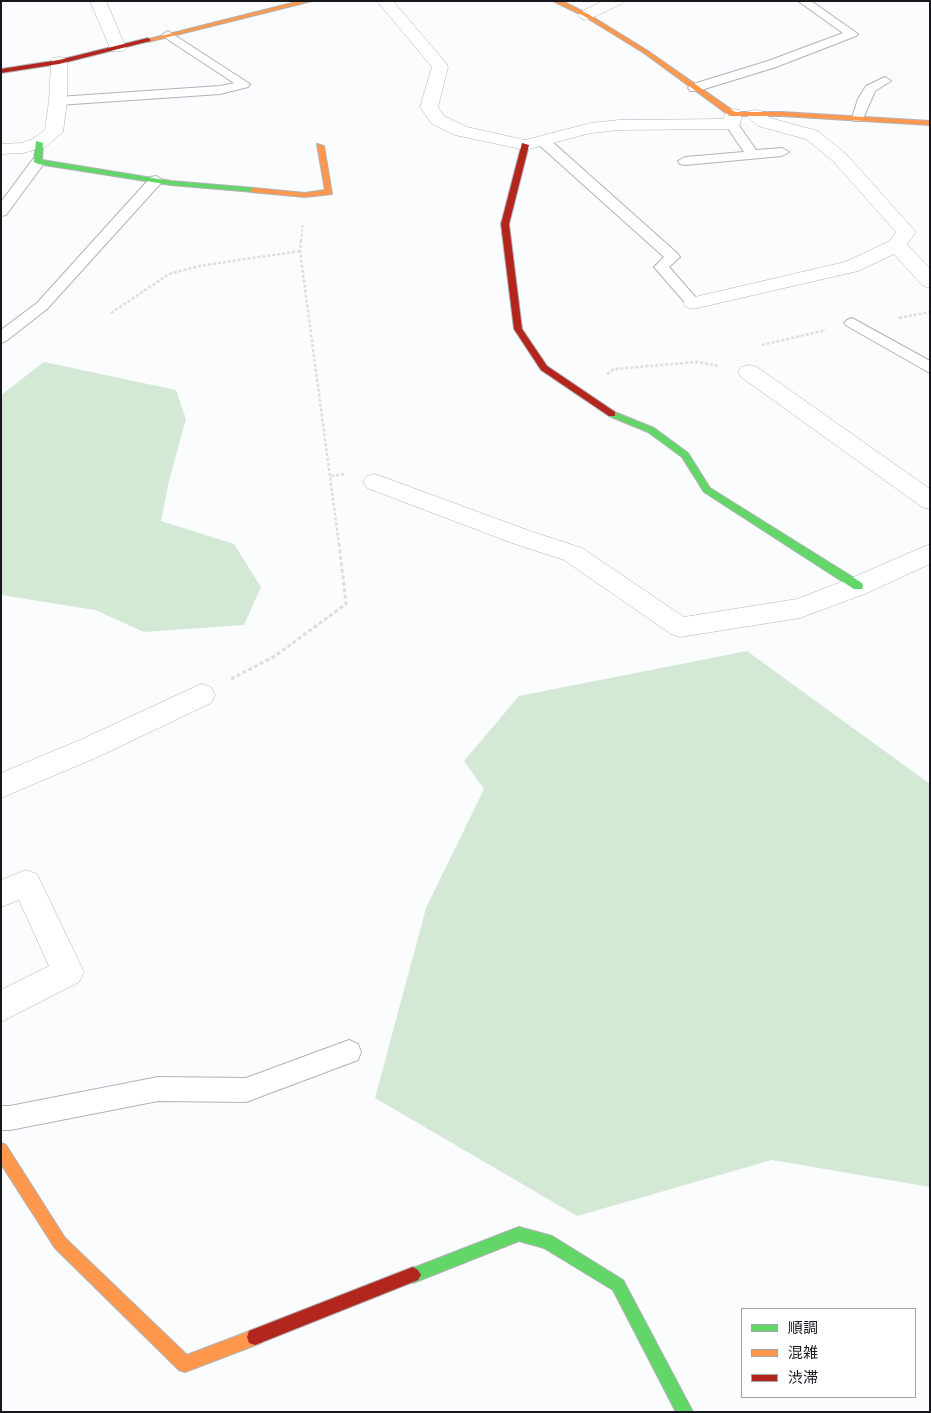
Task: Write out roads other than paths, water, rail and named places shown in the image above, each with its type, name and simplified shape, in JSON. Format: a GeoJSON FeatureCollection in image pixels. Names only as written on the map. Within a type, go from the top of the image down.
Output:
{"type":"FeatureCollection","features":[{"type":"Feature","properties":{"kind":"street"},"geometry":{"type":"LineString","coordinates":[[98,1],[118,48]]}},
{"type":"Feature","properties":{"kind":"street"},"geometry":{"type":"LineString","coordinates":[[1,71],[59,62],[309,1]]}},
{"type":"Feature","properties":{"kind":"street"},"geometry":{"type":"LineString","coordinates":[[385,1],[440,67],[429,107],[438,120],[461,131],[525,145],[591,128],[732,119],[755,114],[930,123]]}},
{"type":"Feature","properties":{"kind":"street"},"geometry":{"type":"LineString","coordinates":[[556,1],[586,15],[646,52],[732,119]]}},
{"type":"Feature","properties":{"kind":"street"},"geometry":{"type":"LineString","coordinates":[[586,15],[616,1]]}},
{"type":"Feature","properties":{"kind":"street"},"geometry":{"type":"LineString","coordinates":[[1,149],[23,148],[39,143],[54,132],[58,101],[59,62]]}},
{"type":"Feature","properties":{"kind":"street"},"geometry":{"type":"LineString","coordinates":[[694,303],[852,267],[897,245],[906,232],[840,158],[812,134],[764,122],[755,114]]}},
{"type":"Feature","properties":{"kind":"street"},"geometry":{"type":"LineString","coordinates":[[39,143],[38,162],[156,180],[305,195],[329,192],[320,146]]}},
{"type":"Feature","properties":{"kind":"street"},"geometry":{"type":"LineString","coordinates":[[525,145],[505,224],[518,329],[544,368],[612,414],[651,430],[685,455],[707,490],[858,586]]}},
{"type":"Feature","properties":{"kind":"street"},"geometry":{"type":"LineString","coordinates":[[897,245],[930,282]]}},
{"type":"Feature","properties":{"kind":"street"},"geometry":{"type":"LineString","coordinates":[[749,372],[930,501]]}},
{"type":"Feature","properties":{"kind":"street"},"geometry":{"type":"LineString","coordinates":[[375,482],[521,538],[572,554],[680,627],[800,608],[858,586],[930,553]]}},
{"type":"Feature","properties":{"kind":"street"},"geometry":{"type":"LineString","coordinates":[[1,786],[90,748],[201,695]]}},
{"type":"Feature","properties":{"kind":"street"},"geometry":{"type":"LineString","coordinates":[[1,894],[26,883],[68,972],[1,1007]]}},
{"type":"Feature","properties":{"kind":"street"},"geometry":{"type":"LineString","coordinates":[[1,1150],[60,1243],[186,1364],[519,1234],[547,1241],[618,1285],[685,1412]]}},
{"type":"Feature","properties":{"kind":"lane"},"geometry":{"type":"LineString","coordinates":[[694,88],[772,64],[852,34],[803,1]]}},
{"type":"Feature","properties":{"kind":"lane"},"geometry":{"type":"LineString","coordinates":[[58,101],[220,90],[244,84],[168,35]]}},
{"type":"Feature","properties":{"kind":"lane"},"geometry":{"type":"LineString","coordinates":[[858,118],[864,99],[870,89],[885,81]]}},
{"type":"Feature","properties":{"kind":"lane"},"geometry":{"type":"LineString","coordinates":[[732,119],[753,155]]}},
{"type":"Feature","properties":{"kind":"lane"},"geometry":{"type":"LineString","coordinates":[[544,141],[673,256],[661,267],[694,303]]}},
{"type":"Feature","properties":{"kind":"lane"},"geometry":{"type":"LineString","coordinates":[[685,161],[782,152]]}},
{"type":"Feature","properties":{"kind":"lane"},"geometry":{"type":"LineString","coordinates":[[1,212],[38,162]]}},
{"type":"Feature","properties":{"kind":"lane"},"geometry":{"type":"LineString","coordinates":[[1,338],[42,306],[156,180]]}},
{"type":"Feature","properties":{"kind":"lane"},"geometry":{"type":"LineString","coordinates":[[852,323],[930,368]]}},
{"type":"Feature","properties":{"kind":"lane"},"geometry":{"type":"LineString","coordinates":[[1,1118],[10,1118],[158,1089],[246,1090],[349,1052]]}}]}
